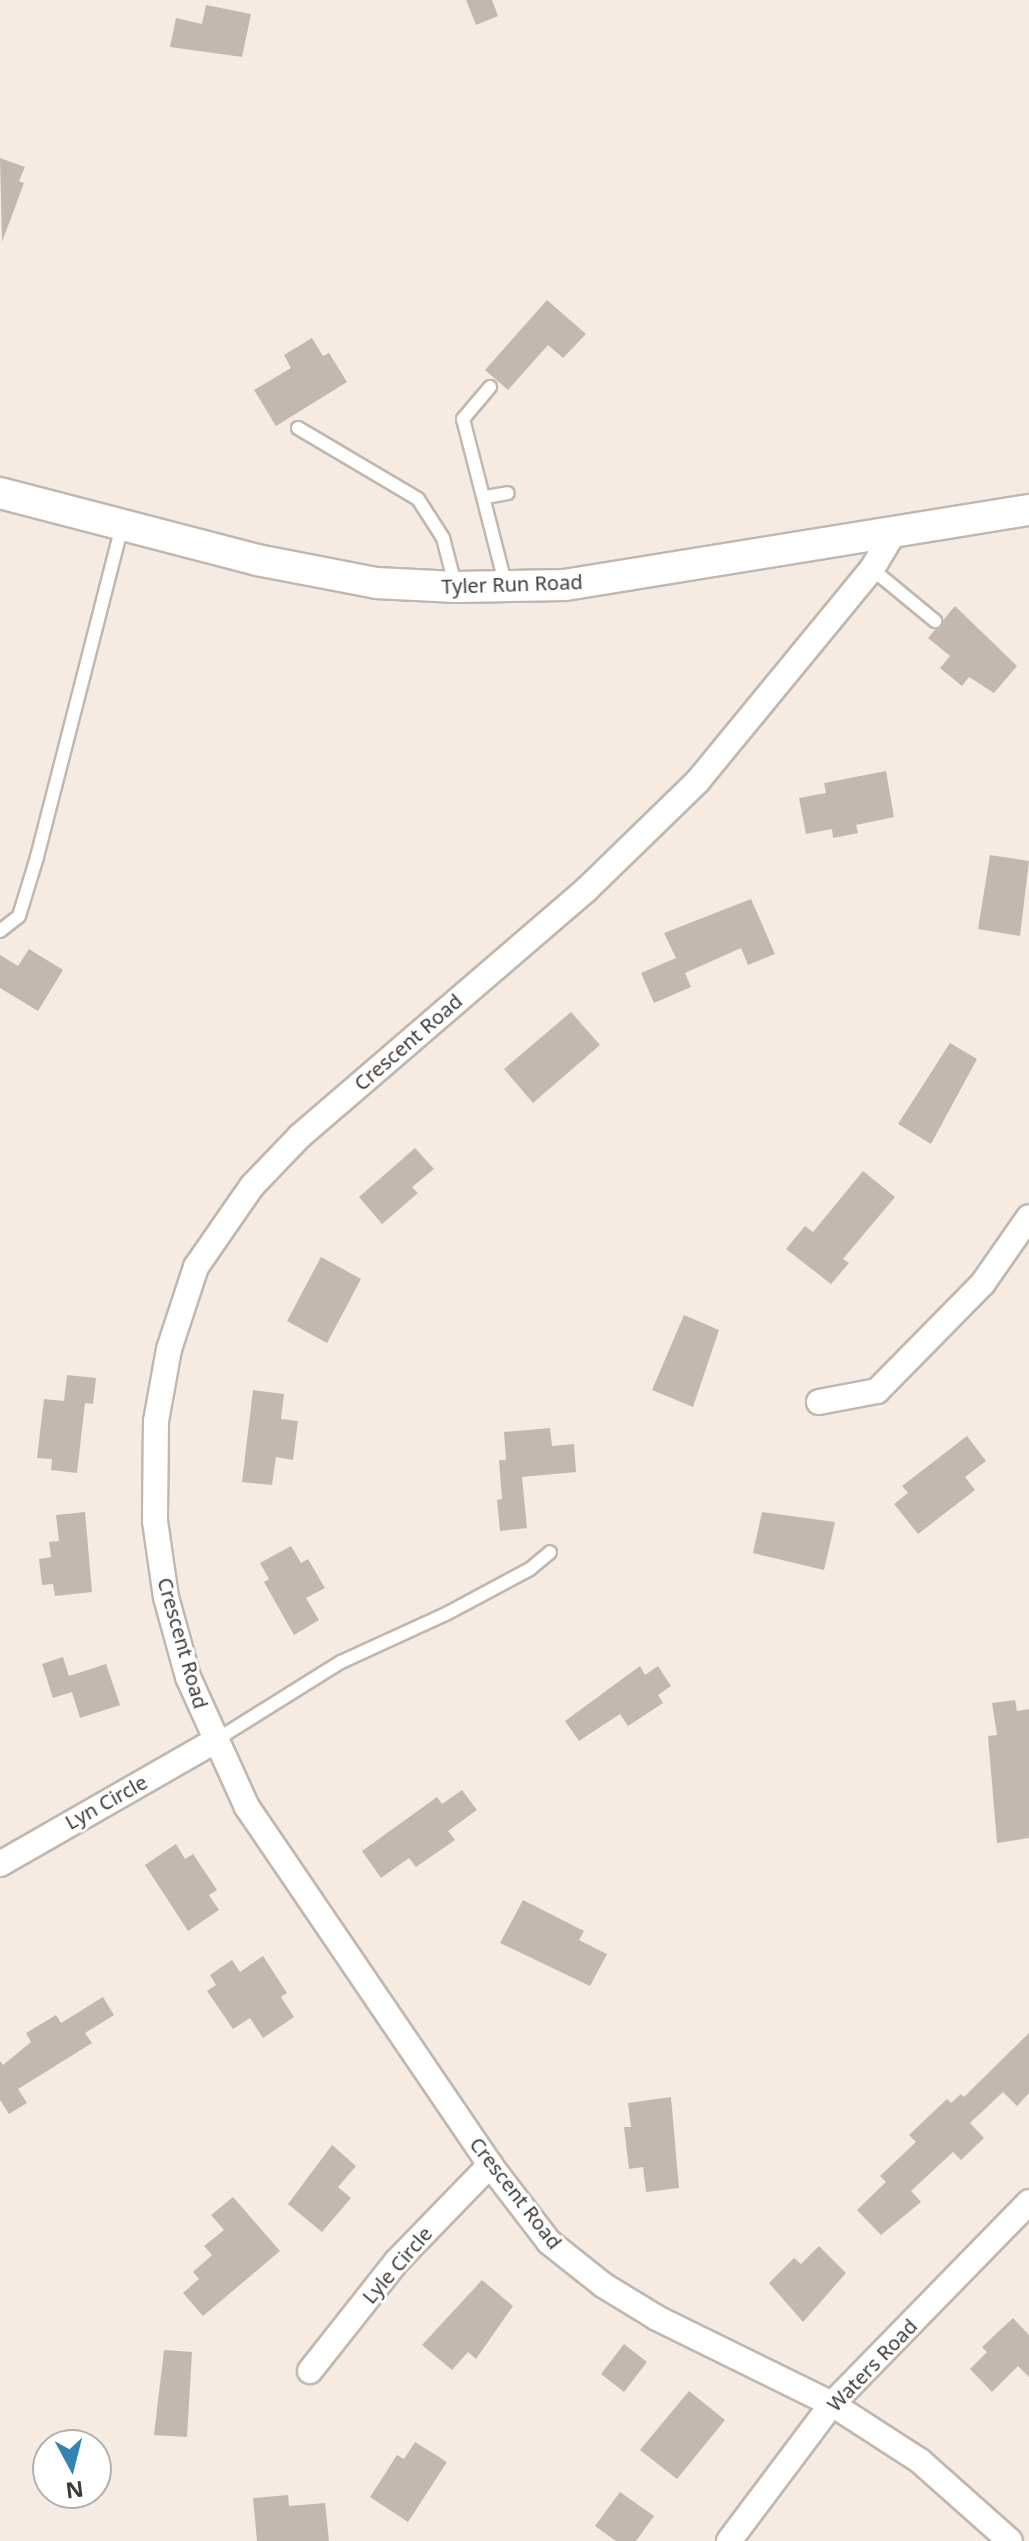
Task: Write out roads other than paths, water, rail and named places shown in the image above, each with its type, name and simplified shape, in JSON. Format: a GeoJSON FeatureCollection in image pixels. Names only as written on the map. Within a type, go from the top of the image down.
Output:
{"type":"FeatureCollection","features":[{"type":"Feature","properties":{"kind":"street","name":"Tyler Run Road"},"geometry":{"type":"LineString","coordinates":[[0,493],[122,527],[376,583],[456,587],[565,585],[1029,510]]}},
{"type":"Feature","properties":{"kind":"street","name":"Crescent Road"},"geometry":{"type":"LineString","coordinates":[[894,532],[872,569],[698,781],[586,890],[300,1136],[252,1186],[196,1267],[163,1377],[154,1495],[166,1597],[188,1677],[213,1742],[284,1867],[490,2165],[549,2242],[603,2285],[657,2318],[832,2404],[920,2461],[1010,2541]]}},
{"type":"Feature","properties":{"kind":"street"},"geometry":{"type":"LineString","coordinates":[[819,1402],[877,1391],[983,1283],[1029,1217]]}},
{"type":"Feature","properties":{"kind":"street","name":"Lyn Circle"},"geometry":{"type":"LineString","coordinates":[[0,1864],[213,1742]]}},
{"type":"Feature","properties":{"kind":"street","name":"Lyle Circle"},"geometry":{"type":"LineString","coordinates":[[310,2371],[397,2261],[490,2165]]}},
{"type":"Feature","properties":{"kind":"street","name":"Waters Road"},"geometry":{"type":"LineString","coordinates":[[729,2541],[832,2404],[1029,2202]]}},
{"type":"Feature","properties":{"kind":"lane"},"geometry":{"type":"LineString","coordinates":[[490,387],[463,419],[486,497],[506,587]]}},
{"type":"Feature","properties":{"kind":"lane"},"geometry":{"type":"LineString","coordinates":[[298,428],[418,499],[443,538],[456,587]]}},
{"type":"Feature","properties":{"kind":"lane"},"geometry":{"type":"LineString","coordinates":[[486,497],[508,493]]}},
{"type":"Feature","properties":{"kind":"lane"},"geometry":{"type":"LineString","coordinates":[[0,931],[19,916],[37,857],[122,527]]}},
{"type":"Feature","properties":{"kind":"lane"},"geometry":{"type":"LineString","coordinates":[[872,569],[935,621]]}},
{"type":"Feature","properties":{"kind":"lane"},"geometry":{"type":"LineString","coordinates":[[213,1742],[341,1662],[460,1606],[530,1569],[550,1552]]}}]}
